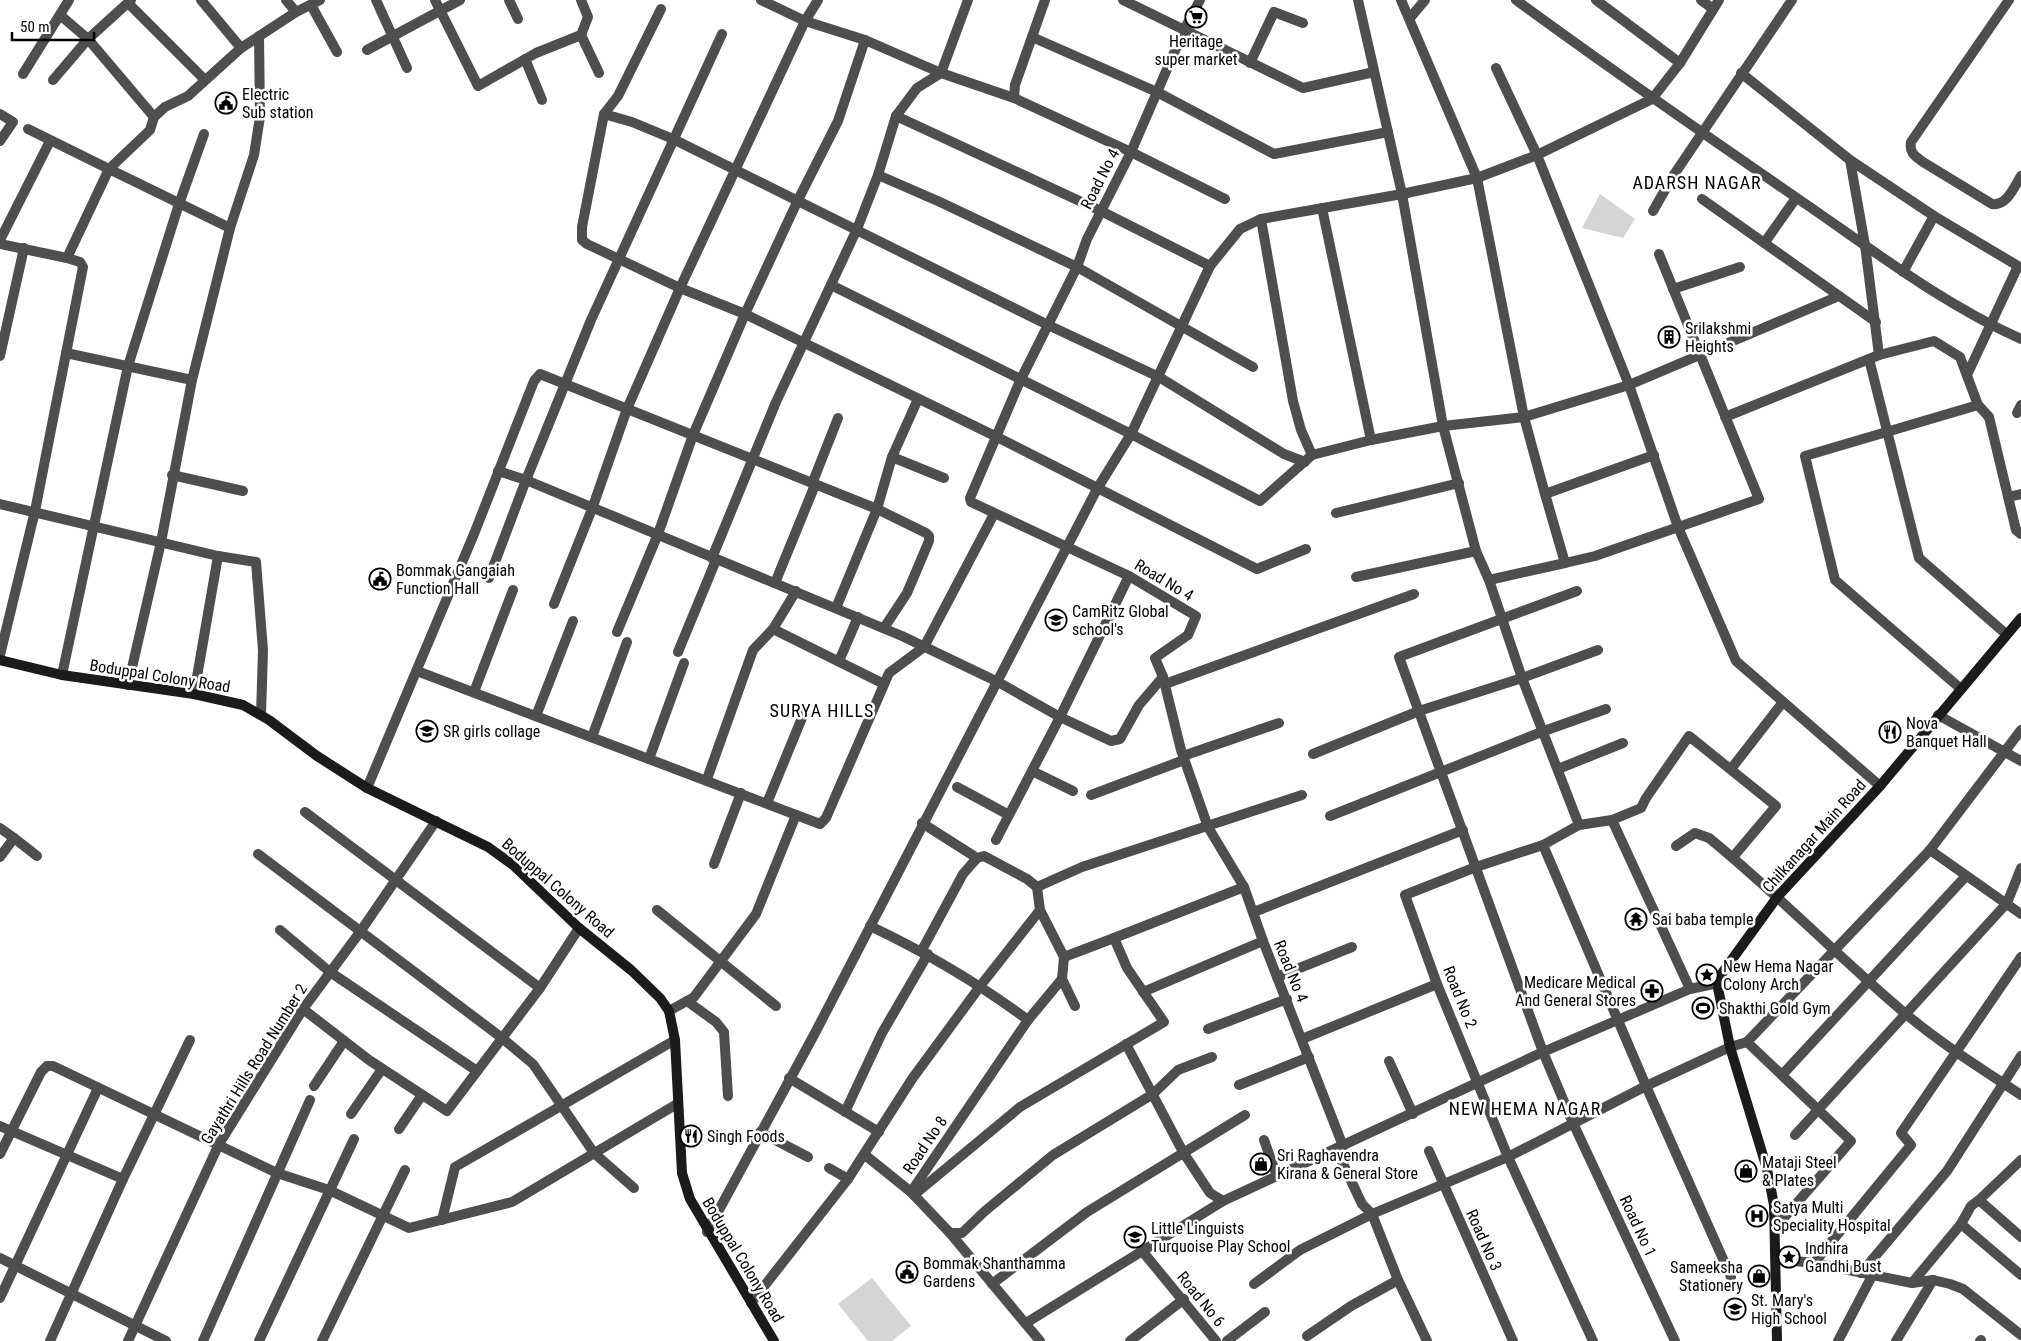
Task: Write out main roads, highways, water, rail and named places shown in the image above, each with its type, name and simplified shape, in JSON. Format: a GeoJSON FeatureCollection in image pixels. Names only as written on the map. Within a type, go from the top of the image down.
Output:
{"type":"FeatureCollection","features":[{"type":"Feature","properties":{"kind":"place","name":"Heritage super market"},"geometry":{"type":"Point","coordinates":[1196,17]}},
{"type":"Feature","properties":{"kind":"place","name":"Electric Sub station"},"geometry":{"type":"Point","coordinates":[226,103]}},
{"type":"Feature","properties":{"kind":"place","name":"Srilakshmi Heights"},"geometry":{"type":"Point","coordinates":[1669,337]}},
{"type":"Feature","properties":{"kind":"place","name":"Bommak Gangaiah Function Hall"},"geometry":{"type":"Point","coordinates":[380,579]}},
{"type":"Feature","properties":{"kind":"place","name":"CamRitz Global school's"},"geometry":{"type":"Point","coordinates":[1056,620]}},
{"type":"Feature","properties":{"kind":"place","name":"SR girls collage"},"geometry":{"type":"Point","coordinates":[427,731]}},
{"type":"Feature","properties":{"kind":"place","name":"Nova Banquet Hall"},"geometry":{"type":"Point","coordinates":[1890,732]}},
{"type":"Feature","properties":{"kind":"place","name":"Sai baba temple"},"geometry":{"type":"Point","coordinates":[1636,919]}},
{"type":"Feature","properties":{"kind":"place","name":"New Hema Nagar Colony Arch"},"geometry":{"type":"Point","coordinates":[1707,975]}},
{"type":"Feature","properties":{"kind":"place","name":"Medicare Medical And General Stores"},"geometry":{"type":"Point","coordinates":[1652,991]}},
{"type":"Feature","properties":{"kind":"place","name":"Shakthi Gold Gym"},"geometry":{"type":"Point","coordinates":[1703,1008]}},
{"type":"Feature","properties":{"kind":"place","name":"Singh Foods"},"geometry":{"type":"Point","coordinates":[691,1136]}},
{"type":"Feature","properties":{"kind":"place","name":"Sri Raghavendra Kirana & General Store"},"geometry":{"type":"Point","coordinates":[1261,1164]}},
{"type":"Feature","properties":{"kind":"place","name":"Mataji Steel & Plates"},"geometry":{"type":"Point","coordinates":[1746,1171]}},
{"type":"Feature","properties":{"kind":"place","name":"Satya Multi Speciality Hospital"},"geometry":{"type":"Point","coordinates":[1757,1216]}},
{"type":"Feature","properties":{"kind":"place","name":"Little Linguists Turquoise Play School"},"geometry":{"type":"Point","coordinates":[1135,1237]}},
{"type":"Feature","properties":{"kind":"place","name":"Indhira Gandhi Bust"},"geometry":{"type":"Point","coordinates":[1789,1257]}},
{"type":"Feature","properties":{"kind":"place","name":"Bommak Shanthamma Gardens"},"geometry":{"type":"Point","coordinates":[907,1272]}},
{"type":"Feature","properties":{"kind":"place","name":"Sameeksha Stationery"},"geometry":{"type":"Point","coordinates":[1759,1276]}},
{"type":"Feature","properties":{"kind":"place","name":"St. Mary's High School"},"geometry":{"type":"Point","coordinates":[1735,1309]}},
{"type":"Feature","properties":{"kind":"district","name":"ADARSH NAGAR"},"geometry":{"type":"Point","coordinates":[1697,182]}},
{"type":"Feature","properties":{"kind":"district","name":"SURYA HILLS"},"geometry":{"type":"Point","coordinates":[822,710]}},
{"type":"Feature","properties":{"kind":"district","name":"NEW HEMA NAGAR"},"geometry":{"type":"Point","coordinates":[1525,1108]}}]}
